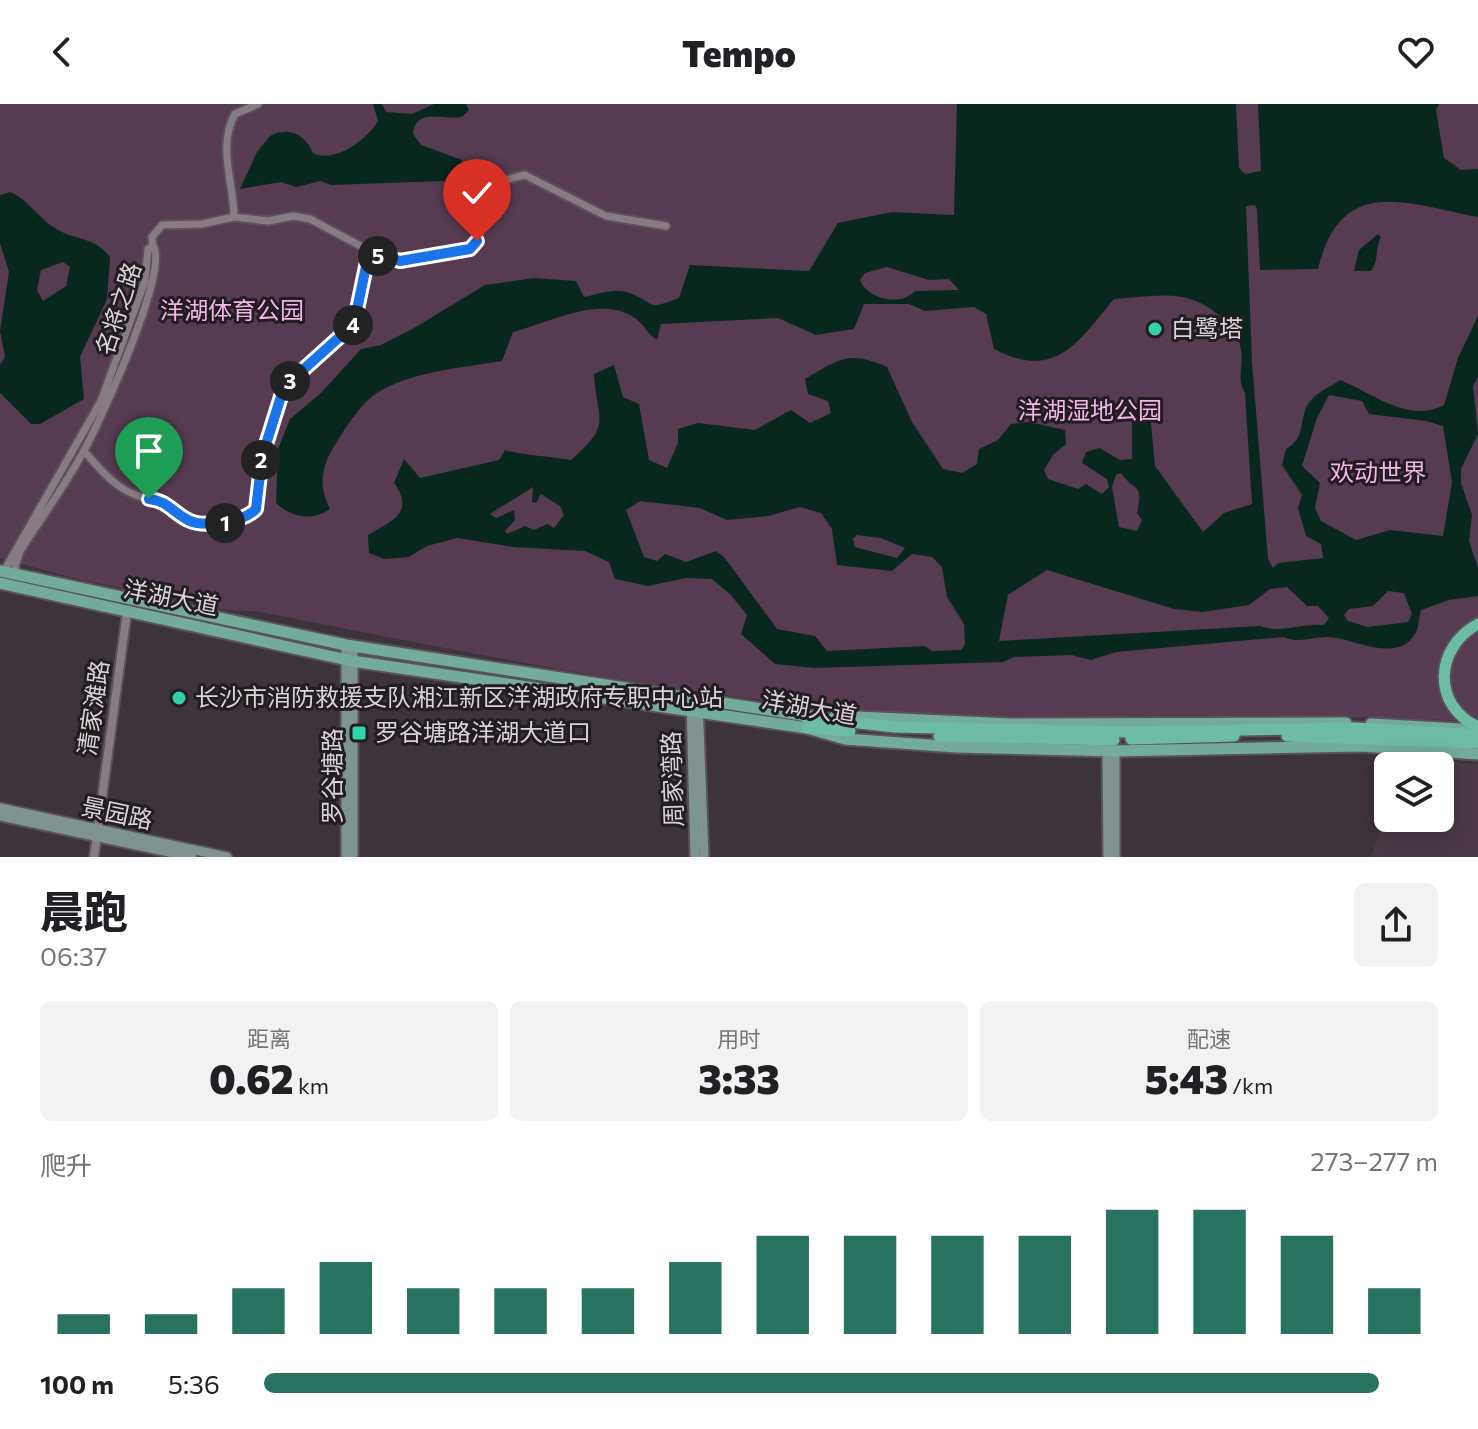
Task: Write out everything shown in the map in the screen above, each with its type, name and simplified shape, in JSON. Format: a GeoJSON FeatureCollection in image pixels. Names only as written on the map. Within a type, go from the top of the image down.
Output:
{"type":"FeatureCollection","features":[{"type":"Feature","properties":{"kind":"highway"},"geometry":{"type":"LineString","coordinates":[[1478,624],[1454,643],[1443,674],[1453,706],[1463,719],[1478,730]]}},
{"type":"Feature","properties":{"kind":"highway"},"geometry":{"type":"LineString","coordinates":[[806,722],[1027,740],[1283,736],[1478,743]]}},
{"type":"Feature","properties":{"kind":"highway"},"geometry":{"type":"LineString","coordinates":[[894,731],[1478,730]]}},
{"type":"Feature","properties":{"kind":"main road","name":"洋湖大道"},"geometry":{"type":"LineString","coordinates":[[1,575],[350,646],[694,706]]}},
{"type":"Feature","properties":{"kind":"main road","name":"洋湖大道"},"geometry":{"type":"LineString","coordinates":[[1,575],[129,613],[219,629],[349,660],[806,722],[1292,722],[1478,730]]}},
{"type":"Feature","properties":{"kind":"main road"},"geometry":{"type":"LineString","coordinates":[[349,660],[350,646]]}},
{"type":"Feature","properties":{"kind":"main road","name":"罗谷塘路"},"geometry":{"type":"LineString","coordinates":[[346,857],[349,660]]}},
{"type":"Feature","properties":{"kind":"main road","name":"罗谷塘路"},"geometry":{"type":"LineString","coordinates":[[349,660],[353,857]]}},
{"type":"Feature","properties":{"kind":"main road","name":"周家湾路"},"geometry":{"type":"LineString","coordinates":[[694,706],[695,857]]}},
{"type":"Feature","properties":{"kind":"main road","name":"周家湾路"},"geometry":{"type":"LineString","coordinates":[[694,706],[704,857]]}},
{"type":"Feature","properties":{"kind":"main road","name":"洋湖大道"},"geometry":{"type":"LineString","coordinates":[[806,722],[845,739],[901,744],[1111,751],[1361,746],[1478,754]]}},
{"type":"Feature","properties":{"kind":"main road"},"geometry":{"type":"LineString","coordinates":[[1108,857],[1111,751]]}},
{"type":"Feature","properties":{"kind":"main road"},"geometry":{"type":"LineString","coordinates":[[1111,751],[1115,857]]}},
{"type":"Feature","properties":{"kind":"main road","name":"景园路"},"geometry":{"type":"LineString","coordinates":[[0,808],[192,857]]}},
{"type":"Feature","properties":{"kind":"main road","name":"景园路"},"geometry":{"type":"LineString","coordinates":[[0,816],[227,857]]}},
{"type":"Feature","properties":{"kind":"street"},"geometry":{"type":"LineString","coordinates":[[234,217],[227,170],[229,131],[235,114],[258,104]]}},
{"type":"Feature","properties":{"kind":"street"},"geometry":{"type":"LineString","coordinates":[[153,246],[152,237],[162,225],[202,224],[234,217],[268,221],[293,216],[310,219],[369,252],[400,261],[470,249],[477,241],[484,211],[495,192],[505,180],[525,175],[606,216],[666,226]]}},
{"type":"Feature","properties":{"kind":"street","name":"名将之路"},"geometry":{"type":"LineString","coordinates":[[1,575],[101,401],[145,281],[148,249],[153,246],[157,262],[133,339],[84,451],[20,551],[15,566],[17,576]]}},
{"type":"Feature","properties":{"kind":"street"},"geometry":{"type":"LineString","coordinates":[[84,451],[119,486],[133,494],[163,501],[187,520],[200,524],[226,523],[250,515],[256,509],[270,425],[284,387],[354,324],[369,252]]}},
{"type":"Feature","properties":{"kind":"street","name":"清家滩路"},"geometry":{"type":"LineString","coordinates":[[95,857],[129,613]]}},
{"type":"Feature","properties":{"kind":"shaded area"},"geometry":{"type":"Polygon","coordinates":[[[373,104],[382,104],[386,112],[412,114],[434,104],[466,104],[469,110],[462,117],[425,117],[415,125],[413,134],[421,145],[462,160],[470,185],[463,187],[443,181],[331,185],[321,181],[296,187],[281,182],[240,189],[257,152],[270,136],[290,132],[306,141],[313,153],[331,155],[350,148],[373,128],[378,121],[373,104]]]}},
{"type":"Feature","properties":{"kind":"shaded area"},"geometry":{"type":"Polygon","coordinates":[[[957,104],[1236,104],[1239,168],[1245,174],[1261,171],[1258,104],[1439,104],[1436,110],[1444,158],[1461,170],[1478,169],[1478,217],[1401,202],[1379,202],[1359,207],[1342,219],[1328,239],[1318,269],[1260,270],[1257,210],[1255,205],[1246,206],[1252,362],[1268,559],[1273,568],[1278,563],[1323,558],[1321,544],[1306,536],[1298,508],[1302,495],[1282,465],[1286,449],[1297,439],[1311,400],[1340,380],[1404,409],[1431,410],[1444,405],[1458,358],[1478,316],[1478,377],[1473,386],[1478,434],[1461,469],[1461,483],[1472,515],[1469,541],[1478,568],[1478,596],[1449,600],[1421,610],[1415,634],[1397,648],[1386,649],[1327,637],[1300,640],[1284,637],[1116,652],[1091,660],[1071,655],[1014,657],[1003,662],[814,668],[775,664],[741,634],[747,615],[730,594],[712,579],[686,578],[648,586],[615,579],[609,562],[585,551],[513,547],[457,538],[427,546],[409,557],[384,559],[369,553],[368,535],[393,520],[402,509],[400,493],[394,483],[404,459],[420,478],[499,460],[505,450],[571,460],[598,429],[594,374],[614,365],[623,397],[639,404],[649,460],[667,468],[678,443],[678,429],[698,423],[755,430],[791,410],[810,423],[831,413],[828,401],[808,394],[805,379],[836,362],[853,358],[887,367],[912,422],[943,469],[962,473],[977,464],[979,449],[998,440],[1011,424],[1029,422],[1065,430],[1066,444],[1053,455],[1044,470],[1048,479],[1078,489],[1086,484],[1102,494],[1109,487],[1107,479],[1082,463],[1086,452],[1100,448],[1120,460],[1132,459],[1132,410],[1150,413],[1155,466],[1203,532],[1224,513],[1252,504],[1241,350],[1231,328],[1210,308],[1171,296],[1114,299],[1076,343],[1049,359],[1034,361],[1015,358],[994,349],[986,314],[974,307],[925,311],[909,304],[864,304],[854,329],[816,335],[778,318],[661,324],[657,340],[638,320],[622,311],[607,309],[575,313],[513,332],[502,361],[413,377],[380,391],[355,415],[328,457],[323,482],[330,509],[309,517],[288,512],[276,503],[278,449],[290,419],[322,392],[361,349],[381,345],[414,328],[485,285],[534,278],[576,281],[584,297],[624,291],[655,305],[679,298],[690,265],[809,271],[838,223],[892,212],[954,215],[957,104]],[[887,267],[865,273],[860,280],[870,292],[893,300],[915,291],[959,290],[949,279],[929,280],[887,267]],[[1329,395],[1317,418],[1302,466],[1320,483],[1315,508],[1321,521],[1356,540],[1390,530],[1443,536],[1452,482],[1443,426],[1369,414],[1362,401],[1329,395]],[[1121,473],[1116,475],[1112,487],[1119,527],[1137,531],[1142,520],[1137,513],[1139,496],[1136,488],[1121,473]],[[533,487],[490,514],[496,518],[514,510],[515,520],[505,531],[507,534],[525,526],[534,530],[547,524],[554,528],[564,515],[560,506],[541,494],[536,503],[532,502],[533,487]],[[640,501],[626,510],[644,557],[657,561],[665,554],[686,562],[716,551],[724,557],[777,629],[815,636],[827,651],[925,646],[932,651],[961,650],[965,644],[964,624],[947,597],[942,567],[932,557],[912,554],[892,571],[837,565],[832,529],[821,513],[800,507],[768,516],[727,520],[700,508],[640,501]],[[857,535],[853,539],[855,547],[897,558],[905,548],[881,538],[857,535]],[[1047,570],[1008,595],[999,641],[1260,626],[1284,629],[1324,625],[1329,618],[1318,606],[1307,606],[1287,587],[1270,589],[1249,605],[1202,612],[1174,609],[1047,570]],[[1388,591],[1373,606],[1349,609],[1344,615],[1348,621],[1368,627],[1408,622],[1412,614],[1404,593],[1388,591]]]}},
{"type":"Feature","properties":{"kind":"shaded area"},"geometry":{"type":"Polygon","coordinates":[[[10,192],[17,195],[55,228],[98,245],[110,257],[107,299],[80,357],[84,399],[40,424],[31,424],[0,393],[0,365],[5,357],[0,331],[9,272],[0,243],[0,195],[10,192]],[[63,262],[41,270],[37,290],[43,301],[66,286],[70,267],[63,262]]]}},
{"type":"Feature","properties":{"kind":"shaded area"},"geometry":{"type":"Polygon","coordinates":[[[1378,234],[1381,237],[1371,271],[1354,271],[1359,250],[1378,234]]]}},
{"type":"Feature","properties":{"kind":"shaded area"},"geometry":{"type":"Polygon","coordinates":[[[1454,761],[1478,765],[1478,857],[1371,857],[1379,832],[1454,832],[1454,761]]]}},
{"type":"Feature","properties":{"kind":"green space","name":"洋湖湿地公园"},"geometry":{"type":"Polygon","coordinates":[[[0,104],[1478,104],[1478,722],[1341,717],[998,718],[845,709],[761,700],[594,675],[260,612],[221,609],[73,578],[0,558],[0,104]]]}},
{"type":"Feature","properties":{"kind":"place","name":"白鹭塔"},"geometry":{"type":"Point","coordinates":[1155,329]}},
{"type":"Feature","properties":{"kind":"place","name":"长沙市消防救援支队湘江新区洋湖政府专职中心站"},"geometry":{"type":"Point","coordinates":[179,698]}},
{"type":"Feature","properties":{"kind":"place","name":"罗谷塘路洋湖大道口"},"geometry":{"type":"Point","coordinates":[359,733]}},
{"type":"Feature","properties":{"kind":"route"},"geometry":{"type":"LineString","coordinates":[[149,499],[163,501],[187,520],[200,524],[205,521],[226,523],[250,515],[256,509],[262,457],[284,387],[354,324],[369,252],[400,261],[470,249],[477,241]]}},
{"type":"Feature","properties":{"kind":"park label","name":"洋湖体育公园"},"geometry":{"type":"Point","coordinates":[232,311]}},
{"type":"Feature","properties":{"kind":"park label","name":"欢动世界"},"geometry":{"type":"Point","coordinates":[1378,473]}}]}
